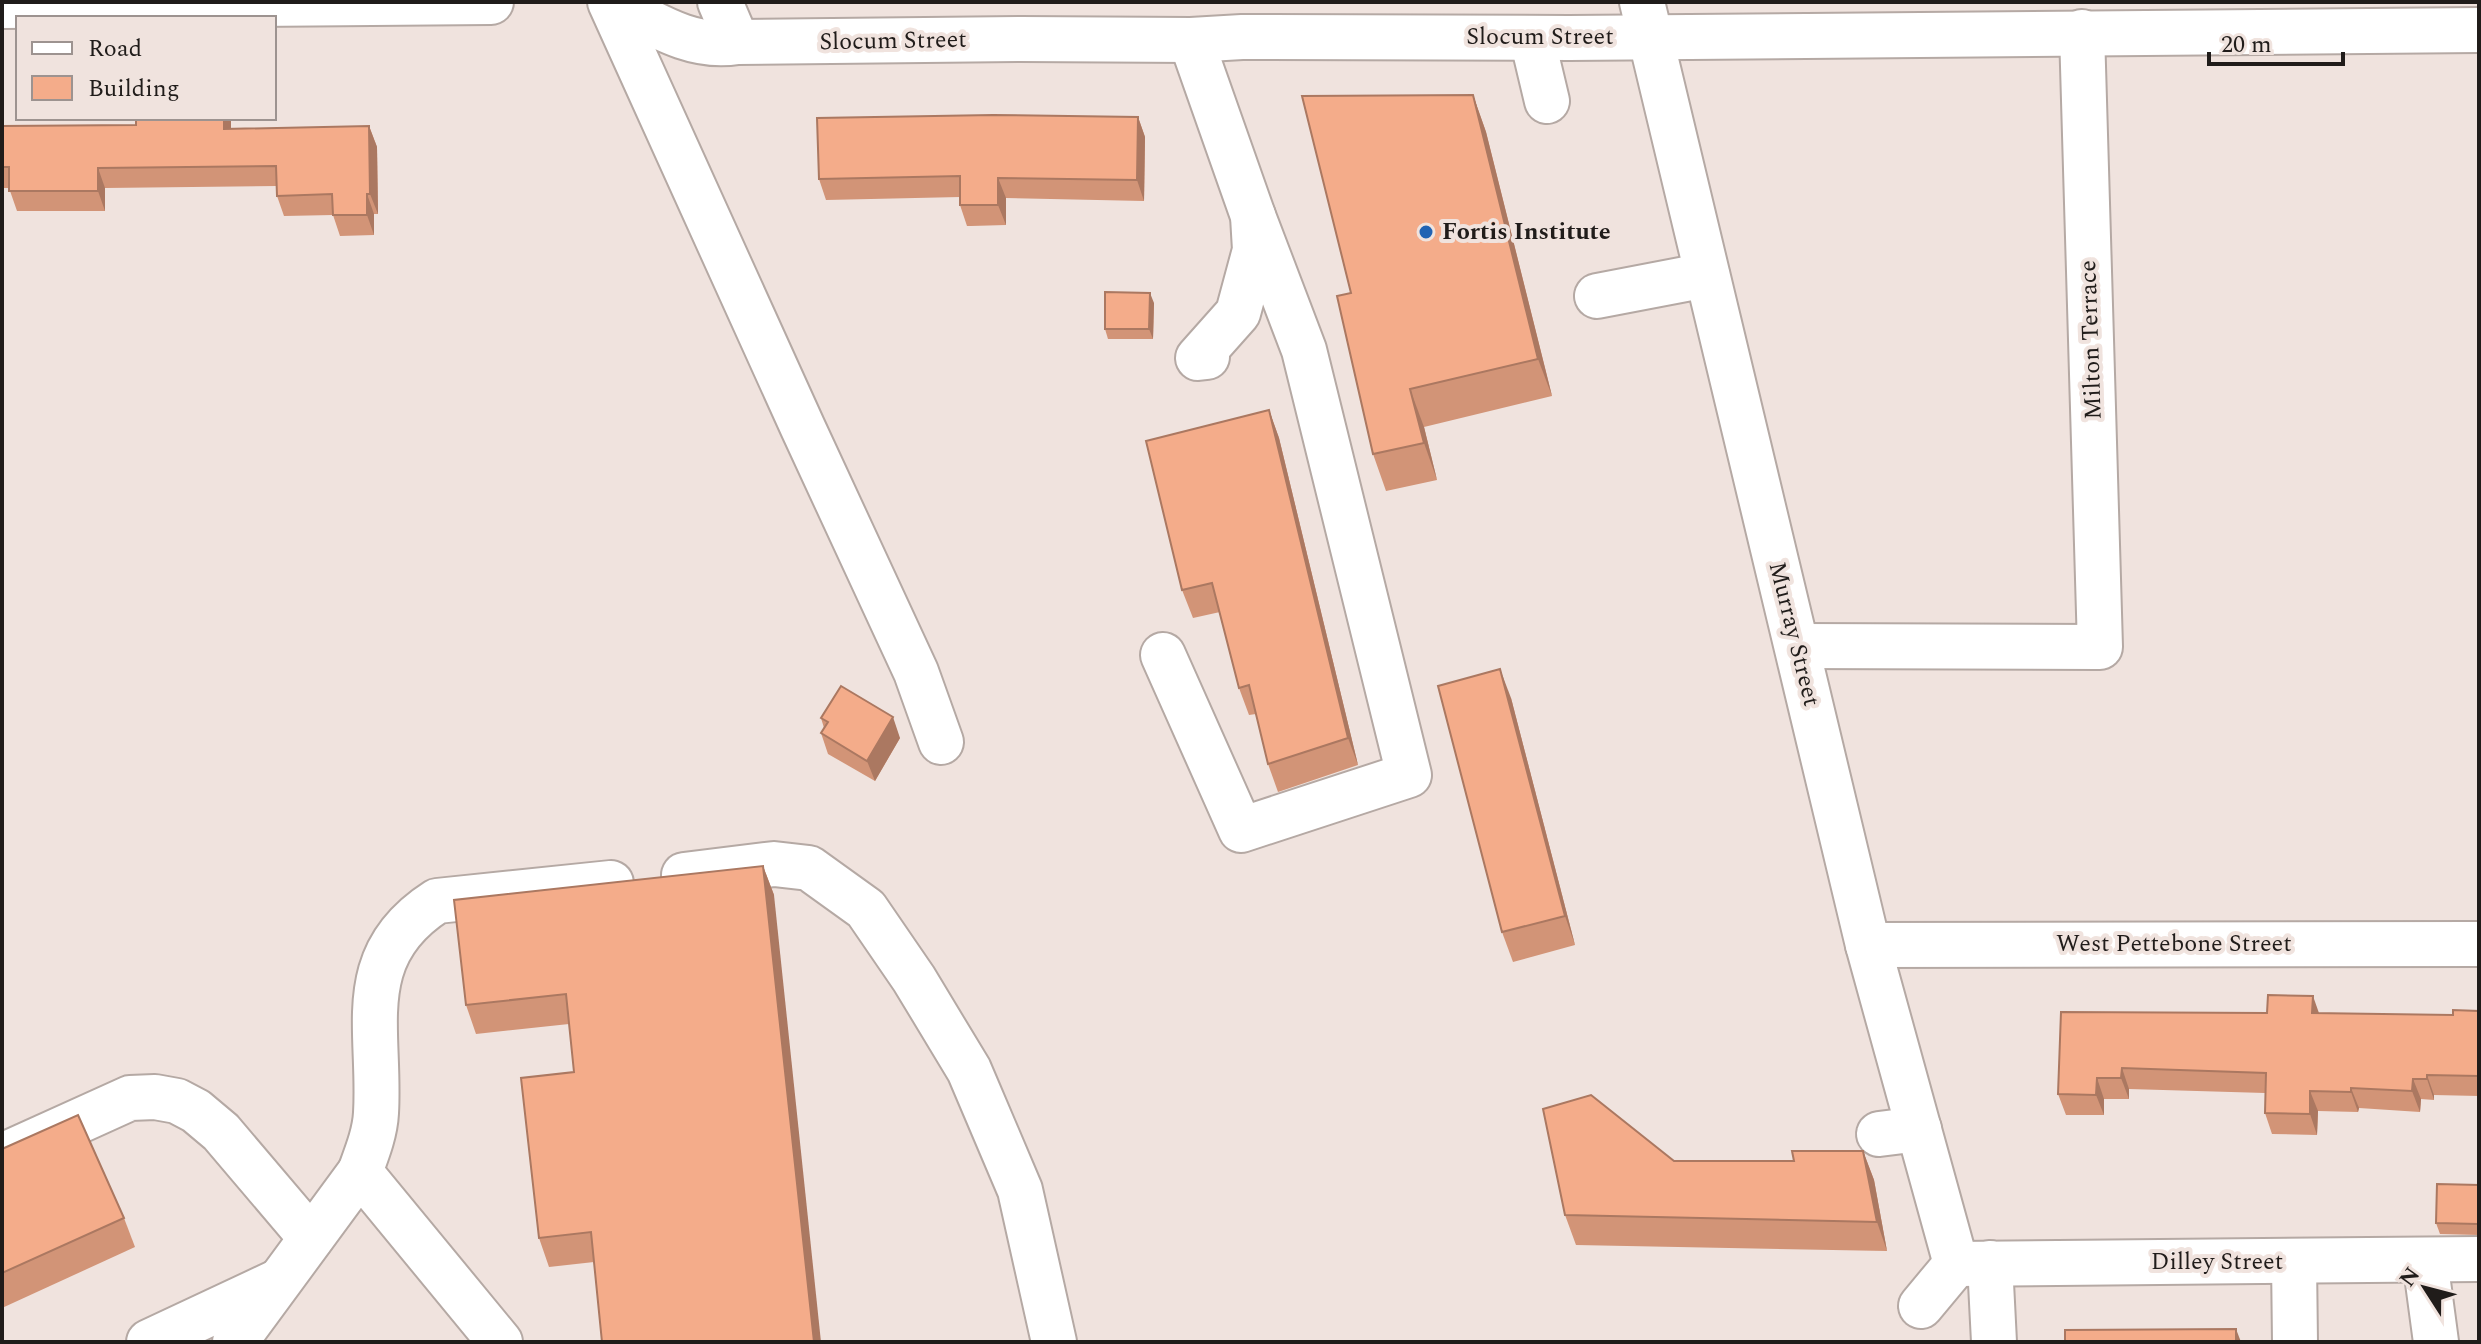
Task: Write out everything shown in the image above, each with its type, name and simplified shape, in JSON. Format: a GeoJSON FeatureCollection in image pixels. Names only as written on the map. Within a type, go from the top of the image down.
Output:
{"type":"FeatureCollection","features":[{"type":"Feature","properties":{"kind":"street"},"geometry":{"type":"LineString","coordinates":[[2,6],[491,2]]}},
{"type":"Feature","properties":{"kind":"street"},"geometry":{"type":"LineString","coordinates":[[611,2],[916,672],[941,742]]}},
{"type":"Feature","properties":{"kind":"street","name":"Slocum Street"},"geometry":{"type":"LineString","coordinates":[[611,2],[690,41],[722,45],[737,42],[1175,28],[1242,37],[1532,38],[1645,20],[2082,32],[2479,30]]}},
{"type":"Feature","properties":{"kind":"street"},"geometry":{"type":"LineString","coordinates":[[720,2],[737,42]]}},
{"type":"Feature","properties":{"kind":"street","name":"Murray Street"},"geometry":{"type":"LineString","coordinates":[[1645,20],[1868,945],[1899,1131],[1973,1264],[1994,1342]]}},
{"type":"Feature","properties":{"kind":"street"},"geometry":{"type":"LineString","coordinates":[[1163,655],[1241,830],[1409,775],[1304,350],[1253,216],[1175,28]]}},
{"type":"Feature","properties":{"kind":"street","name":"Milton Terrace"},"geometry":{"type":"LineString","coordinates":[[1798,646],[2100,647],[2082,32]]}},
{"type":"Feature","properties":{"kind":"street"},"geometry":{"type":"LineString","coordinates":[[1532,38],[1547,101]]}},
{"type":"Feature","properties":{"kind":"street"},"geometry":{"type":"LineString","coordinates":[[1207,357],[1198,358],[1238,313],[1255,250],[1253,216]]}},
{"type":"Feature","properties":{"kind":"street"},"geometry":{"type":"LineString","coordinates":[[1597,296],[1707,275]]}},
{"type":"Feature","properties":{"kind":"street"},"geometry":{"type":"LineString","coordinates":[[235,1342],[360,1172],[376,1116],[373,1009],[378,977],[394,941],[416,915],[437,901],[774,864],[809,868],[866,909],[914,979],[969,1070],[1020,1190],[1054,1342]]}},
{"type":"Feature","properties":{"kind":"street","name":"West Pettebone Street"},"geometry":{"type":"LineString","coordinates":[[1868,945],[2479,944]]}},
{"type":"Feature","properties":{"kind":"street"},"geometry":{"type":"LineString","coordinates":[[2,1156],[130,1098],[155,1097],[177,1101],[196,1111],[221,1132],[311,1238]]}},
{"type":"Feature","properties":{"kind":"street"},"geometry":{"type":"LineString","coordinates":[[360,1172],[500,1342]]}},
{"type":"Feature","properties":{"kind":"street","name":"Dilley Street"},"geometry":{"type":"LineString","coordinates":[[1973,1264],[2479,1259]]}},
{"type":"Feature","properties":{"kind":"street"},"geometry":{"type":"LineString","coordinates":[[2425,1260],[2436,1342]]}},
{"type":"Feature","properties":{"kind":"street"},"geometry":{"type":"LineString","coordinates":[[2294,1261],[2295,1342]]}},
{"type":"Feature","properties":{"kind":"street"},"geometry":{"type":"LineString","coordinates":[[1921,1306],[1973,1264]]}},
{"type":"Feature","properties":{"kind":"street"},"geometry":{"type":"LineString","coordinates":[[149,1342],[279,1280]]}},
{"type":"Feature","properties":{"kind":"building","name":"Fortis Institute"},"geometry":{"type":"Polygon","coordinates":[[[1473,95],[1538,359],[1410,389],[1424,443],[1373,454],[1337,296],[1351,293],[1302,96],[1473,95]]]}},
{"type":"Feature","properties":{"kind":"building"},"geometry":{"type":"Polygon","coordinates":[[[993,115],[1138,117],[1137,180],[998,178],[998,205],[960,205],[960,176],[819,179],[817,118],[993,115]]]}},
{"type":"Feature","properties":{"kind":"building"},"geometry":{"type":"Polygon","coordinates":[[[136,120],[224,120],[224,129],[369,126],[370,194],[367,194],[367,215],[333,215],[332,194],[277,196],[276,166],[98,168],[98,191],[9,191],[9,167],[2,167],[2,126],[136,125],[136,120]]]}},
{"type":"Feature","properties":{"kind":"building"},"geometry":{"type":"Polygon","coordinates":[[[1105,292],[1150,293],[1149,329],[1105,329],[1105,292]]]}},
{"type":"Feature","properties":{"kind":"building"},"geometry":{"type":"Polygon","coordinates":[[[1269,410],[1348,738],[1268,764],[1249,685],[1239,688],[1212,583],[1182,590],[1146,441],[1269,410]]]}},
{"type":"Feature","properties":{"kind":"building"},"geometry":{"type":"Polygon","coordinates":[[[1500,669],[1565,916],[1502,932],[1438,686],[1500,669]]]}},
{"type":"Feature","properties":{"kind":"building"},"geometry":{"type":"Polygon","coordinates":[[[841,686],[893,717],[867,761],[821,733],[828,722],[821,718],[841,686]]]}},
{"type":"Feature","properties":{"kind":"building"},"geometry":{"type":"Polygon","coordinates":[[[763,866],[814,1342],[602,1342],[591,1232],[539,1238],[521,1078],[574,1072],[566,994],[466,1005],[454,900],[763,866]]]}},
{"type":"Feature","properties":{"kind":"building"},"geometry":{"type":"Polygon","coordinates":[[[2268,995],[2313,996],[2312,1013],[2453,1015],[2453,1010],[2479,1011],[2479,1076],[2427,1075],[2427,1079],[2413,1079],[2412,1091],[2351,1088],[2351,1092],[2310,1091],[2310,1114],[2265,1113],[2266,1073],[2122,1068],[2121,1078],[2097,1078],[2096,1095],[2058,1094],[2061,1012],[2267,1013],[2268,995]]]}},
{"type":"Feature","properties":{"kind":"building"},"geometry":{"type":"Polygon","coordinates":[[[1591,1095],[1674,1161],[1794,1161],[1792,1151],[1863,1151],[1877,1222],[1565,1215],[1543,1109],[1591,1095]]]}},
{"type":"Feature","properties":{"kind":"building"},"geometry":{"type":"Polygon","coordinates":[[[78,1115],[124,1218],[2,1273],[2,1149],[78,1115]]]}},
{"type":"Feature","properties":{"kind":"building"},"geometry":{"type":"Polygon","coordinates":[[[2437,1184],[2479,1185],[2478,1224],[2436,1223],[2437,1184]]]}},
{"type":"Feature","properties":{"kind":"building"},"geometry":{"type":"Polygon","coordinates":[[[2236,1329],[2236,1342],[2065,1342],[2065,1330],[2236,1329]]]}},
{"type":"Feature","properties":{"kind":"place","name":"Fortis Institute"},"geometry":{"type":"Point","coordinates":[1426,232]}}]}
